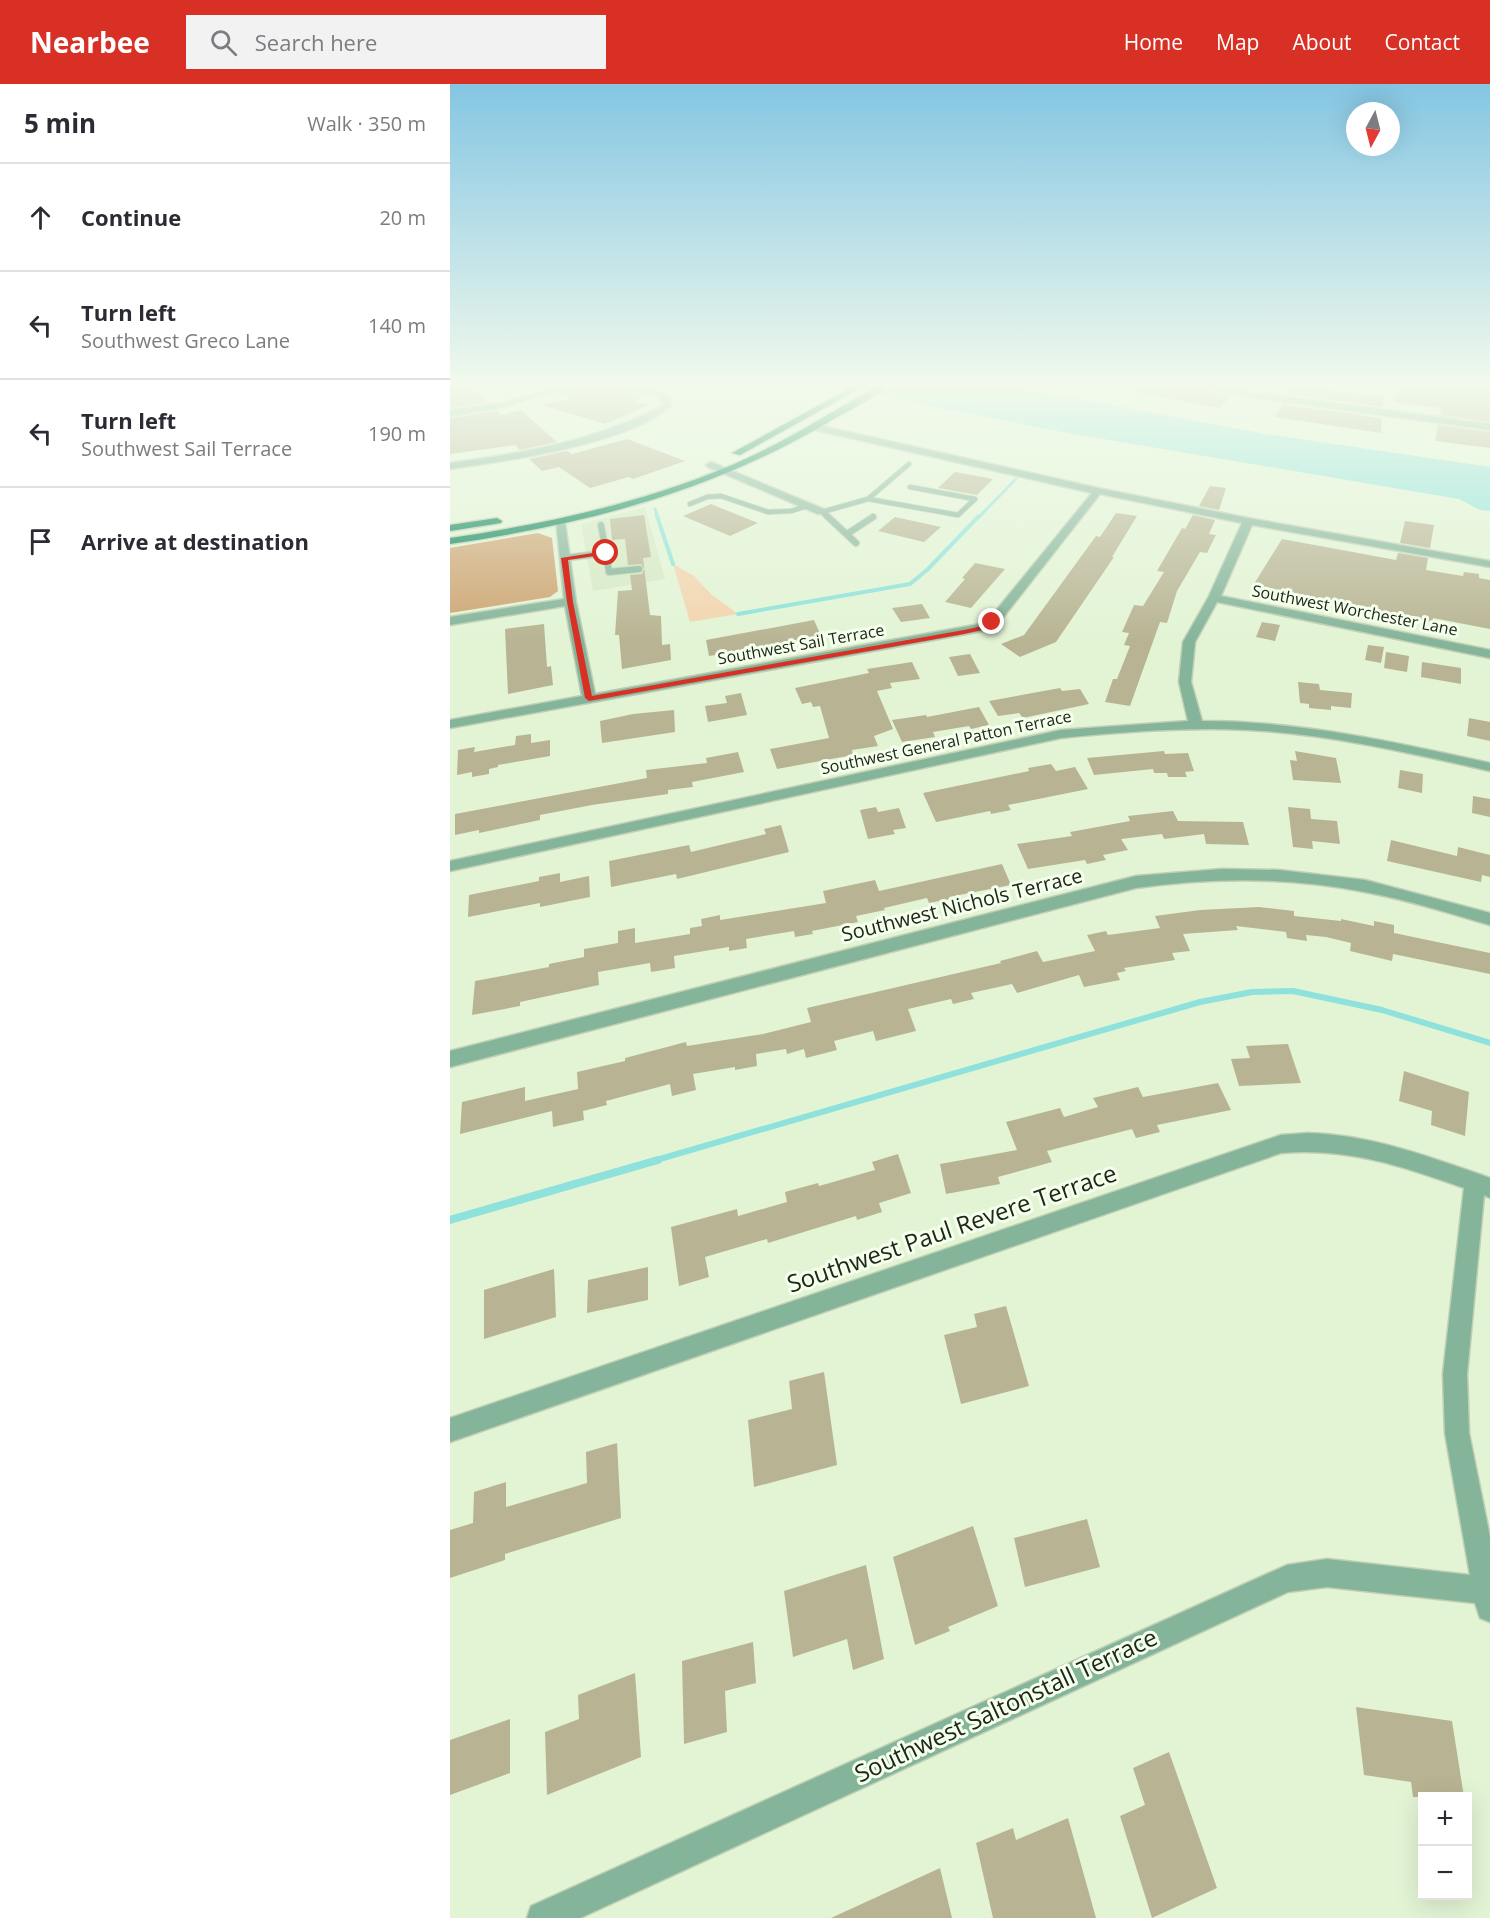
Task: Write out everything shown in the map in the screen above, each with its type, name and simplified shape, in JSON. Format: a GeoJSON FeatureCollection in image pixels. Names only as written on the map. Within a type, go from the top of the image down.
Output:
{"type":"FeatureCollection","features":[{"type":"Feature","properties":{"kind":"main road"},"geometry":{"type":"LineString","coordinates":[[450,541],[560,522],[639,501],[728,471]]}},
{"type":"Feature","properties":{"kind":"main road"},"geometry":{"type":"LineString","coordinates":[[450,528],[512,518]]}},
{"type":"Feature","properties":{"kind":"street"},"geometry":{"type":"LineString","coordinates":[[1006,471],[1248,521],[1490,564]]}},
{"type":"Feature","properties":{"kind":"street"},"geometry":{"type":"LineString","coordinates":[[725,472],[822,512]]}},
{"type":"Feature","properties":{"kind":"street","name":"Southwest Sail Terrace"},"geometry":{"type":"LineString","coordinates":[[450,724],[984,627],[998,616],[1098,491]]}},
{"type":"Feature","properties":{"kind":"street"},"geometry":{"type":"LineString","coordinates":[[1196,724],[1185,682],[1189,642],[1214,598],[1248,521]]}},
{"type":"Feature","properties":{"kind":"street"},"geometry":{"type":"LineString","coordinates":[[560,522],[570,602],[589,698]]}},
{"type":"Feature","properties":{"kind":"street","name":"Southwest Worchester Lane"},"geometry":{"type":"LineString","coordinates":[[1214,598],[1490,654]]}},
{"type":"Feature","properties":{"kind":"street"},"geometry":{"type":"LineString","coordinates":[[450,621],[570,602]]}},
{"type":"Feature","properties":{"kind":"street","name":"Southwest General Patton Terrace"},"geometry":{"type":"LineString","coordinates":[[450,866],[1061,734],[1132,727],[1196,724],[1273,728],[1353,737],[1490,767]]}},
{"type":"Feature","properties":{"kind":"street","name":"Southwest Nichols Terrace"},"geometry":{"type":"LineString","coordinates":[[450,1059],[1125,885],[1179,876],[1236,873],[1304,877],[1368,887],[1490,919]]}},
{"type":"Feature","properties":{"kind":"street","name":"Southwest Paul Revere Terrace"},"geometry":{"type":"LineString","coordinates":[[450,1430],[1281,1144],[1316,1140],[1358,1146],[1483,1186]]}},
{"type":"Feature","properties":{"kind":"street"},"geometry":{"type":"LineString","coordinates":[[1483,1186],[1455,1374],[1457,1433],[1488,1600]]}},
{"type":"Feature","properties":{"kind":"street","name":"Southwest Saltonstall Terrace"},"geometry":{"type":"LineString","coordinates":[[543,1918],[1287,1579],[1327,1574],[1347,1575],[1488,1600]]}},
{"type":"Feature","properties":{"kind":"lane"},"geometry":{"type":"LineString","coordinates":[[822,512],[868,499],[902,471]]}},
{"type":"Feature","properties":{"kind":"lane"},"geometry":{"type":"LineString","coordinates":[[868,499],[958,516],[975,499],[910,487]]}},
{"type":"Feature","properties":{"kind":"lane"},"geometry":{"type":"LineString","coordinates":[[690,504],[716,495],[728,497],[764,513],[797,511],[807,506]]}},
{"type":"Feature","properties":{"kind":"lane"},"geometry":{"type":"LineString","coordinates":[[822,512],[856,543]]}},
{"type":"Feature","properties":{"kind":"lane"},"geometry":{"type":"LineString","coordinates":[[847,534],[873,517]]}},
{"type":"Feature","properties":{"kind":"lane"},"geometry":{"type":"LineString","coordinates":[[601,525],[609,572],[639,569]]}},
{"type":"Feature","properties":{"kind":"lane"},"geometry":{"type":"LineString","coordinates":[[564,558],[606,553]]}},
{"type":"Feature","properties":{"kind":"shaded area"},"geometry":{"type":"Polygon","coordinates":[[[645,507],[665,579],[593,591],[581,524],[645,507]]]}},
{"type":"Feature","properties":{"kind":"shaded area"},"geometry":{"type":"Polygon","coordinates":[[[538,533],[552,538],[558,591],[550,597],[450,613],[450,548],[538,533]]]}},
{"type":"Feature","properties":{"kind":"shaded area"},"geometry":{"type":"Polygon","coordinates":[[[673,564],[694,576],[712,595],[738,614],[690,622],[673,564]]]}},
{"type":"Feature","properties":{"kind":"water"},"geometry":{"type":"Polygon","coordinates":[[[1291,471],[1490,471],[1490,511],[1480,510],[1459,499],[1291,471]]]}},
{"type":"Feature","properties":{"kind":"building"},"geometry":{"type":"Polygon","coordinates":[[[564,471],[657,471],[633,479],[629,477],[590,488],[564,471]]]}},
{"type":"Feature","properties":{"kind":"building"},"geometry":{"type":"Polygon","coordinates":[[[955,472],[993,479],[977,495],[938,488],[955,472]]]}},
{"type":"Feature","properties":{"kind":"building"},"geometry":{"type":"Polygon","coordinates":[[[1210,486],[1226,488],[1219,510],[1199,506],[1210,486]]]}},
{"type":"Feature","properties":{"kind":"building"},"geometry":{"type":"Polygon","coordinates":[[[711,504],[758,523],[730,536],[683,516],[711,504]]]}},
{"type":"Feature","properties":{"kind":"building"},"geometry":{"type":"Polygon","coordinates":[[[1116,513],[1137,516],[1112,557],[1114,557],[1056,642],[1020,657],[1001,644],[1024,635],[1096,536],[1100,537],[1116,513]]]}},
{"type":"Feature","properties":{"kind":"building"},"geometry":{"type":"Polygon","coordinates":[[[644,515],[651,557],[643,558],[650,615],[661,616],[662,645],[670,644],[671,660],[622,669],[619,635],[615,635],[618,591],[632,590],[630,575],[642,574],[644,569],[641,564],[628,565],[625,539],[612,540],[610,519],[644,515]]]}},
{"type":"Feature","properties":{"kind":"building"},"geometry":{"type":"Polygon","coordinates":[[[1193,515],[1215,520],[1209,534],[1216,535],[1207,553],[1200,552],[1177,591],[1167,623],[1160,622],[1130,706],[1105,702],[1113,679],[1117,679],[1130,646],[1124,645],[1129,633],[1122,632],[1134,605],[1143,606],[1164,572],[1157,571],[1182,528],[1185,529],[1193,515]]]}},
{"type":"Feature","properties":{"kind":"building"},"geometry":{"type":"Polygon","coordinates":[[[895,517],[941,527],[924,542],[878,531],[895,517]]]}},
{"type":"Feature","properties":{"kind":"building"},"geometry":{"type":"Polygon","coordinates":[[[1405,521],[1434,525],[1430,548],[1400,543],[1405,521]]]}},
{"type":"Feature","properties":{"kind":"building"},"geometry":{"type":"Polygon","coordinates":[[[1282,539],[1396,560],[1398,553],[1428,558],[1426,570],[1463,576],[1464,572],[1479,574],[1479,578],[1490,580],[1490,629],[1433,618],[1432,622],[1305,597],[1254,584],[1282,539]]]}},
{"type":"Feature","properties":{"kind":"building"},"geometry":{"type":"Polygon","coordinates":[[[975,563],[1005,569],[971,608],[945,602],[965,579],[962,578],[975,563]]]}},
{"type":"Feature","properties":{"kind":"building"},"geometry":{"type":"Polygon","coordinates":[[[922,604],[930,618],[901,622],[892,608],[922,604]]]}},
{"type":"Feature","properties":{"kind":"building"},"geometry":{"type":"Polygon","coordinates":[[[814,620],[821,636],[808,638],[809,641],[709,656],[706,640],[814,620]]]}},
{"type":"Feature","properties":{"kind":"building"},"geometry":{"type":"Polygon","coordinates":[[[1262,622],[1280,625],[1275,641],[1256,637],[1262,622]]]}},
{"type":"Feature","properties":{"kind":"building"},"geometry":{"type":"Polygon","coordinates":[[[544,624],[547,667],[551,666],[553,685],[508,694],[505,629],[544,624]]]}},
{"type":"Feature","properties":{"kind":"building"},"geometry":{"type":"Polygon","coordinates":[[[1368,645],[1384,647],[1381,663],[1365,660],[1368,645]]]}},
{"type":"Feature","properties":{"kind":"building"},"geometry":{"type":"Polygon","coordinates":[[[1386,652],[1409,656],[1407,672],[1384,668],[1386,652]]]}},
{"type":"Feature","properties":{"kind":"building"},"geometry":{"type":"Polygon","coordinates":[[[970,654],[980,673],[958,676],[949,657],[970,654]]]}},
{"type":"Feature","properties":{"kind":"building"},"geometry":{"type":"Polygon","coordinates":[[[912,662],[920,679],[890,683],[892,688],[877,691],[893,729],[874,736],[878,746],[852,750],[853,755],[777,769],[770,749],[829,738],[820,706],[813,707],[811,702],[802,704],[795,688],[869,673],[867,669],[912,662]]]}},
{"type":"Feature","properties":{"kind":"building"},"geometry":{"type":"Polygon","coordinates":[[[1422,662],[1461,668],[1461,684],[1421,677],[1422,662]]]}},
{"type":"Feature","properties":{"kind":"building"},"geometry":{"type":"Polygon","coordinates":[[[1298,682],[1319,684],[1320,690],[1352,693],[1351,708],[1331,706],[1331,710],[1309,708],[1309,704],[1300,703],[1298,682]]]}},
{"type":"Feature","properties":{"kind":"building"},"geometry":{"type":"Polygon","coordinates":[[[1060,688],[1062,691],[1080,689],[1089,704],[1023,718],[1019,713],[998,716],[989,701],[1060,688]]]}},
{"type":"Feature","properties":{"kind":"building"},"geometry":{"type":"Polygon","coordinates":[[[741,693],[747,715],[708,722],[705,706],[727,703],[725,696],[741,693]]]}},
{"type":"Feature","properties":{"kind":"building"},"geometry":{"type":"Polygon","coordinates":[[[979,707],[989,725],[933,732],[935,737],[902,742],[892,720],[926,715],[927,717],[979,707]]]}},
{"type":"Feature","properties":{"kind":"building"},"geometry":{"type":"Polygon","coordinates":[[[674,710],[675,732],[602,743],[600,721],[633,714],[674,710]]]}},
{"type":"Feature","properties":{"kind":"building"},"geometry":{"type":"Polygon","coordinates":[[[1469,718],[1490,722],[1490,741],[1467,736],[1469,718]]]}},
{"type":"Feature","properties":{"kind":"building"},"geometry":{"type":"Polygon","coordinates":[[[531,734],[531,743],[550,740],[550,756],[498,765],[498,767],[489,769],[489,774],[472,777],[472,772],[457,775],[458,750],[475,747],[474,752],[515,745],[516,736],[531,734]]]}},
{"type":"Feature","properties":{"kind":"building"},"geometry":{"type":"Polygon","coordinates":[[[1164,751],[1165,754],[1188,753],[1194,771],[1185,772],[1187,777],[1168,777],[1167,773],[1154,773],[1153,769],[1094,775],[1087,758],[1164,751]]]}},
{"type":"Feature","properties":{"kind":"building"},"geometry":{"type":"Polygon","coordinates":[[[1295,751],[1336,758],[1341,783],[1293,780],[1290,760],[1297,761],[1295,751]]]}},
{"type":"Feature","properties":{"kind":"building"},"geometry":{"type":"Polygon","coordinates":[[[738,752],[744,772],[692,782],[693,787],[668,790],[668,794],[540,815],[540,820],[479,833],[479,830],[455,835],[455,814],[647,778],[646,770],[707,763],[706,758],[738,752]]]}},
{"type":"Feature","properties":{"kind":"building"},"geometry":{"type":"Polygon","coordinates":[[[1051,764],[1056,771],[1075,767],[1088,789],[1008,805],[1011,810],[991,814],[990,811],[936,822],[923,793],[1029,771],[1028,768],[1051,764]]]}},
{"type":"Feature","properties":{"kind":"building"},"geometry":{"type":"Polygon","coordinates":[[[1400,770],[1423,774],[1422,793],[1398,788],[1400,770]]]}},
{"type":"Feature","properties":{"kind":"building"},"geometry":{"type":"Polygon","coordinates":[[[1473,796],[1490,799],[1490,817],[1472,813],[1473,796]]]}},
{"type":"Feature","properties":{"kind":"building"},"geometry":{"type":"Polygon","coordinates":[[[876,807],[878,812],[899,808],[906,828],[893,830],[895,834],[868,839],[860,810],[876,807]]]}},
{"type":"Feature","properties":{"kind":"building"},"geometry":{"type":"Polygon","coordinates":[[[1288,807],[1310,809],[1311,819],[1337,821],[1340,844],[1312,841],[1313,849],[1293,847],[1288,807]]]}},
{"type":"Feature","properties":{"kind":"building"},"geometry":{"type":"Polygon","coordinates":[[[1173,811],[1178,821],[1243,822],[1249,845],[1206,844],[1204,834],[1164,839],[1162,834],[1121,839],[1128,850],[1103,855],[1106,860],[1087,864],[1085,860],[1028,869],[1017,844],[1072,836],[1070,832],[1130,821],[1128,816],[1173,811]]]}},
{"type":"Feature","properties":{"kind":"building"},"geometry":{"type":"Polygon","coordinates":[[[781,825],[789,852],[677,879],[676,874],[611,887],[609,861],[689,845],[691,852],[766,834],[764,829],[781,825]]]}},
{"type":"Feature","properties":{"kind":"building"},"geometry":{"type":"Polygon","coordinates":[[[1391,840],[1457,856],[1458,847],[1490,855],[1490,877],[1482,875],[1481,882],[1387,861],[1391,840]]]}},
{"type":"Feature","properties":{"kind":"building"},"geometry":{"type":"Polygon","coordinates":[[[1002,864],[1011,885],[929,903],[927,898],[884,908],[885,910],[856,916],[858,922],[812,931],[813,934],[795,937],[794,931],[746,939],[747,948],[729,951],[729,947],[674,956],[675,968],[651,972],[650,963],[598,972],[599,985],[520,1002],[520,1006],[472,1015],[475,981],[549,967],[549,964],[584,957],[584,949],[618,943],[618,931],[635,928],[635,943],[690,934],[690,928],[702,926],[701,919],[720,915],[720,920],[826,903],[823,891],[875,880],[879,891],[1002,864]]]}},
{"type":"Feature","properties":{"kind":"building"},"geometry":{"type":"Polygon","coordinates":[[[560,873],[560,882],[589,876],[590,897],[540,907],[540,903],[468,917],[469,895],[539,881],[539,877],[560,873]]]}},
{"type":"Feature","properties":{"kind":"building"},"geometry":{"type":"Polygon","coordinates":[[[1259,907],[1294,911],[1294,916],[1341,921],[1341,919],[1374,926],[1374,921],[1394,925],[1394,933],[1490,953],[1490,974],[1393,954],[1392,961],[1350,951],[1351,943],[1326,937],[1306,935],[1307,941],[1287,938],[1286,932],[1236,926],[1238,930],[1183,934],[1190,951],[1172,953],[1175,960],[1124,968],[1126,971],[1117,973],[1120,980],[1084,987],[1079,975],[1017,993],[1012,984],[971,993],[974,999],[953,1004],[951,999],[908,1009],[916,1031],[876,1041],[873,1031],[834,1041],[837,1050],[806,1058],[804,1049],[787,1054],[786,1049],[756,1054],[757,1066],[693,1074],[696,1090],[672,1096],[670,1084],[606,1101],[607,1105],[583,1111],[584,1120],[553,1127],[552,1111],[460,1134],[462,1102],[525,1087],[525,1101],[578,1089],[577,1072],[625,1061],[625,1058],[686,1042],[687,1046],[763,1034],[811,1022],[807,1008],[1001,963],[1000,961],[1037,951],[1043,962],[1095,951],[1087,935],[1106,931],[1108,935],[1160,928],[1155,916],[1200,910],[1259,907]]]}},
{"type":"Feature","properties":{"kind":"building"},"geometry":{"type":"Polygon","coordinates":[[[1288,1044],[1301,1083],[1239,1086],[1231,1059],[1250,1058],[1246,1046],[1288,1044]]]}},
{"type":"Feature","properties":{"kind":"building"},"geometry":{"type":"Polygon","coordinates":[[[1404,1071],[1469,1092],[1465,1136],[1431,1125],[1432,1111],[1399,1101],[1404,1071]]]}},
{"type":"Feature","properties":{"kind":"building"},"geometry":{"type":"Polygon","coordinates":[[[1218,1083],[1231,1110],[1157,1125],[1160,1132],[1136,1138],[1132,1129],[1047,1151],[1052,1162],[998,1177],[1000,1184],[946,1194],[940,1164],[1017,1150],[1006,1122],[1060,1108],[1064,1117],[1098,1107],[1093,1098],[1138,1087],[1143,1097],[1218,1083]]]}},
{"type":"Feature","properties":{"kind":"building"},"geometry":{"type":"Polygon","coordinates":[[[898,1154],[911,1193],[879,1203],[882,1212],[857,1220],[856,1216],[768,1243],[767,1239],[705,1257],[709,1277],[679,1286],[671,1227],[737,1209],[738,1216],[787,1202],[785,1192],[818,1183],[819,1186],[875,1170],[872,1162],[898,1154]]]}},
{"type":"Feature","properties":{"kind":"building"},"geometry":{"type":"Polygon","coordinates":[[[648,1267],[648,1300],[587,1313],[588,1280],[648,1267]]]}},
{"type":"Feature","properties":{"kind":"building"},"geometry":{"type":"Polygon","coordinates":[[[554,1269],[556,1317],[484,1339],[484,1290],[554,1269]]]}},
{"type":"Feature","properties":{"kind":"building"},"geometry":{"type":"Polygon","coordinates":[[[1006,1306],[1029,1386],[961,1404],[944,1335],[977,1327],[974,1314],[1006,1306]]]}},
{"type":"Feature","properties":{"kind":"building"},"geometry":{"type":"Polygon","coordinates":[[[824,1372],[837,1465],[754,1487],[748,1420],[792,1409],[789,1381],[824,1372]]]}},
{"type":"Feature","properties":{"kind":"building"},"geometry":{"type":"Polygon","coordinates":[[[617,1443],[621,1518],[505,1554],[505,1560],[450,1578],[450,1530],[473,1523],[474,1492],[506,1482],[506,1507],[587,1483],[586,1452],[617,1443]]]}},
{"type":"Feature","properties":{"kind":"building"},"geometry":{"type":"Polygon","coordinates":[[[1087,1519],[1100,1567],[1025,1587],[1014,1538],[1087,1519]]]}},
{"type":"Feature","properties":{"kind":"building"},"geometry":{"type":"Polygon","coordinates":[[[973,1526],[998,1606],[948,1627],[950,1631],[915,1645],[893,1557],[973,1526]]]}},
{"type":"Feature","properties":{"kind":"building"},"geometry":{"type":"Polygon","coordinates":[[[866,1565],[884,1659],[853,1670],[847,1639],[793,1657],[784,1591],[866,1565]]]}},
{"type":"Feature","properties":{"kind":"building"},"geometry":{"type":"Polygon","coordinates":[[[753,1642],[756,1683],[725,1691],[727,1732],[684,1744],[682,1661],[753,1642]]]}},
{"type":"Feature","properties":{"kind":"building"},"geometry":{"type":"Polygon","coordinates":[[[635,1673],[641,1757],[547,1795],[545,1732],[579,1719],[578,1695],[635,1673]]]}},
{"type":"Feature","properties":{"kind":"building"},"geometry":{"type":"Polygon","coordinates":[[[1356,1707],[1452,1721],[1463,1792],[1418,1792],[1418,1797],[1413,1797],[1411,1782],[1364,1775],[1356,1707]]]}},
{"type":"Feature","properties":{"kind":"building"},"geometry":{"type":"Polygon","coordinates":[[[510,1719],[510,1773],[450,1795],[450,1740],[510,1719]]]}},
{"type":"Feature","properties":{"kind":"building"},"geometry":{"type":"Polygon","coordinates":[[[1169,1752],[1217,1888],[1152,1918],[1120,1816],[1145,1805],[1133,1768],[1169,1752]]]}},
{"type":"Feature","properties":{"kind":"building"},"geometry":{"type":"Polygon","coordinates":[[[1068,1818],[1096,1918],[993,1918],[976,1843],[1013,1828],[1016,1840],[1068,1818]]]}},
{"type":"Feature","properties":{"kind":"building"},"geometry":{"type":"Polygon","coordinates":[[[940,1868],[952,1918],[831,1918],[940,1868]]]}},
{"type":"Feature","properties":{"kind":"waterway"},"geometry":{"type":"LineString","coordinates":[[978,518],[1016,479]]}},
{"type":"Feature","properties":{"kind":"waterway"},"geometry":{"type":"LineString","coordinates":[[655,509],[658,518]]}},
{"type":"Feature","properties":{"kind":"waterway"},"geometry":{"type":"LineString","coordinates":[[657,516],[673,564]]}},
{"type":"Feature","properties":{"kind":"waterway"},"geometry":{"type":"LineString","coordinates":[[738,614],[910,584],[927,570],[979,516]]}},
{"type":"Feature","properties":{"kind":"waterway"},"geometry":{"type":"LineString","coordinates":[[653,1161],[1200,1002],[1252,992],[1293,991],[1382,1010],[1490,1043]]}},
{"type":"Feature","properties":{"kind":"waterway"},"geometry":{"type":"LineString","coordinates":[[450,1220],[658,1160]]}},
{"type":"Feature","properties":{"kind":"route"},"geometry":{"type":"LineString","coordinates":[[606,553],[564,558],[570,602],[589,698],[964,632],[984,627],[992,622]]}}]}
